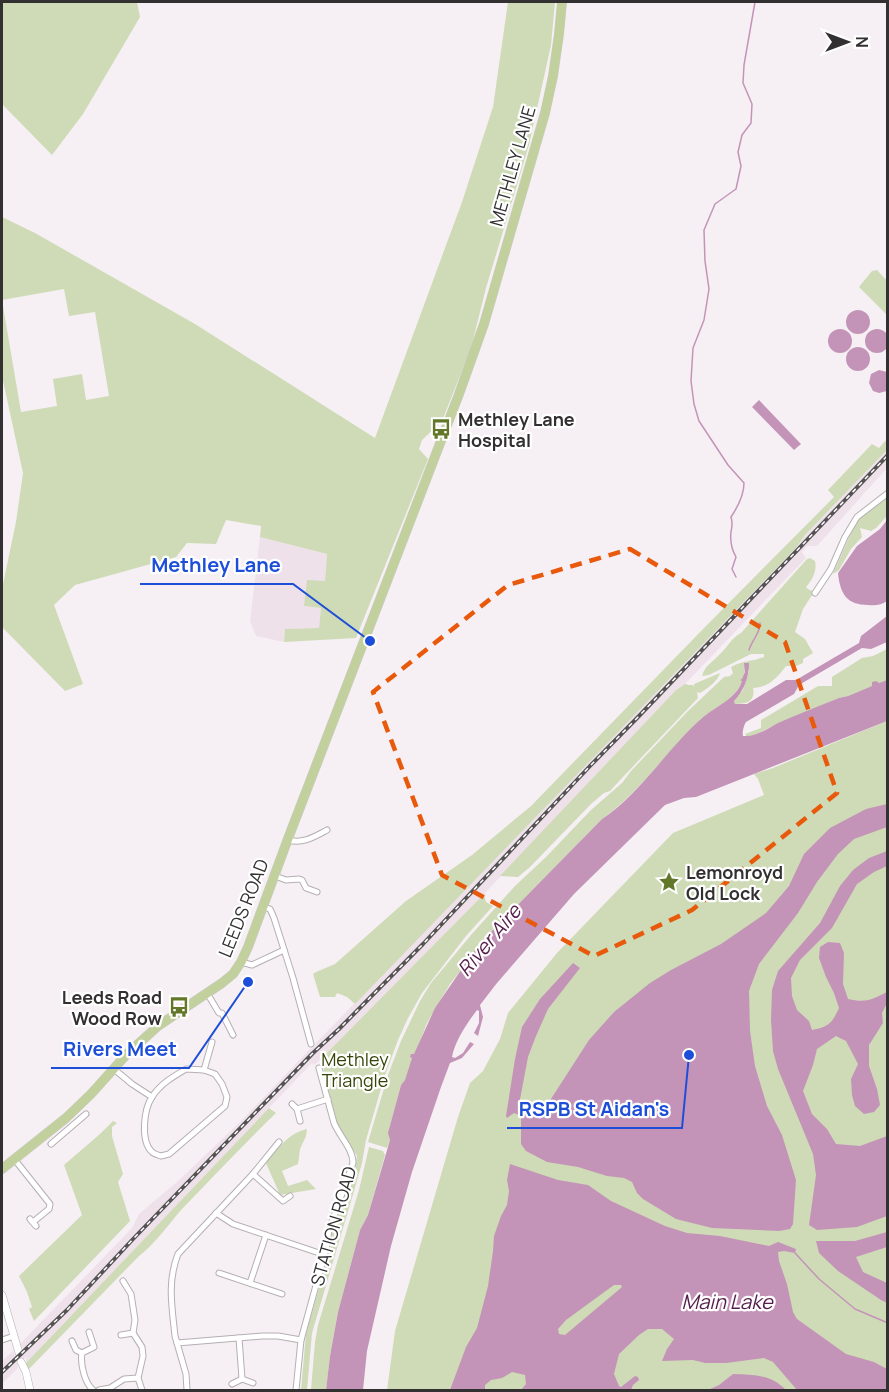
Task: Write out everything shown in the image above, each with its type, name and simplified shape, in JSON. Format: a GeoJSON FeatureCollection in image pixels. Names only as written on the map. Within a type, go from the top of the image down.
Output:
{"type":"FeatureCollection","features":[{"type":"Feature","properties":{"kind":"main road","name":"METHLEY LANE"},"geometry":{"type":"LineString","coordinates":[[288,840],[484,324],[549,95],[555,66],[562,2]]}},
{"type":"Feature","properties":{"kind":"main road","name":"LEEDS ROAD"},"geometry":{"type":"LineString","coordinates":[[2,1169],[59,1124],[91,1094],[126,1055],[158,1026],[233,974],[241,962],[264,907],[288,840]]}},
{"type":"Feature","properties":{"kind":"street"},"geometry":{"type":"LineString","coordinates":[[815,593],[831,569],[856,517],[888,494]]}},
{"type":"Feature","properties":{"kind":"street"},"geometry":{"type":"LineString","coordinates":[[288,840],[296,842],[307,840],[327,830]]}},
{"type":"Feature","properties":{"kind":"street"},"geometry":{"type":"LineString","coordinates":[[275,876],[286,880],[302,880],[306,888],[317,892]]}},
{"type":"Feature","properties":{"kind":"street"},"geometry":{"type":"LineString","coordinates":[[264,907],[270,909],[274,918],[311,1044]]}},
{"type":"Feature","properties":{"kind":"street"},"geometry":{"type":"LineString","coordinates":[[241,962],[252,965],[284,950]]}},
{"type":"Feature","properties":{"kind":"street"},"geometry":{"type":"LineString","coordinates":[[207,993],[219,1013],[222,1013],[233,1035]]}},
{"type":"Feature","properties":{"kind":"street"},"geometry":{"type":"LineString","coordinates":[[204,1070],[212,1042]]}},
{"type":"Feature","properties":{"kind":"street","name":"STATION ROAD"},"geometry":{"type":"LineString","coordinates":[[296,1390],[301,1340],[325,1255],[329,1230],[353,1163],[353,1157],[334,1124],[319,1068]]}},
{"type":"Feature","properties":{"kind":"street"},"geometry":{"type":"LineString","coordinates":[[114,1069],[152,1097]]}},
{"type":"Feature","properties":{"kind":"street"},"geometry":{"type":"LineString","coordinates":[[186,1069],[204,1070],[215,1074],[227,1097],[225,1106],[169,1154],[160,1156],[151,1151],[146,1142],[144,1130],[147,1108],[152,1097],[162,1085],[186,1069]]}},
{"type":"Feature","properties":{"kind":"street"},"geometry":{"type":"LineString","coordinates":[[297,1109],[328,1100]]}},
{"type":"Feature","properties":{"kind":"street"},"geometry":{"type":"LineString","coordinates":[[292,1104],[297,1109],[300,1121]]}},
{"type":"Feature","properties":{"kind":"street"},"geometry":{"type":"LineString","coordinates":[[51,1144],[86,1114]]}},
{"type":"Feature","properties":{"kind":"street"},"geometry":{"type":"LineString","coordinates":[[59,1124],[66,1131]]}},
{"type":"Feature","properties":{"kind":"street"},"geometry":{"type":"LineString","coordinates":[[187,1390],[186,1374],[175,1336],[170,1288],[174,1263],[178,1254],[253,1174],[279,1142]]}},
{"type":"Feature","properties":{"kind":"street"},"geometry":{"type":"LineString","coordinates":[[15,1160],[50,1204],[49,1209],[33,1222]]}},
{"type":"Feature","properties":{"kind":"street"},"geometry":{"type":"LineString","coordinates":[[253,1174],[283,1201],[290,1196]]}},
{"type":"Feature","properties":{"kind":"street"},"geometry":{"type":"LineString","coordinates":[[216,1213],[233,1224],[325,1255]]}},
{"type":"Feature","properties":{"kind":"street"},"geometry":{"type":"LineString","coordinates":[[250,1283],[266,1235]]}},
{"type":"Feature","properties":{"kind":"street"},"geometry":{"type":"LineString","coordinates":[[219,1273],[282,1294]]}},
{"type":"Feature","properties":{"kind":"street"},"geometry":{"type":"LineString","coordinates":[[123,1281],[131,1294],[135,1320],[133,1333],[142,1347],[138,1378],[142,1390]]}},
{"type":"Feature","properties":{"kind":"street"},"geometry":{"type":"LineString","coordinates":[[131,1294],[139,1292]]}},
{"type":"Feature","properties":{"kind":"street"},"geometry":{"type":"LineString","coordinates":[[2,1295],[19,1353]]}},
{"type":"Feature","properties":{"kind":"street"},"geometry":{"type":"LineString","coordinates":[[89,1332],[94,1347]]}},
{"type":"Feature","properties":{"kind":"street"},"geometry":{"type":"LineString","coordinates":[[121,1335],[133,1333]]}},
{"type":"Feature","properties":{"kind":"street"},"geometry":{"type":"LineString","coordinates":[[2,1340],[14,1336]]}},
{"type":"Feature","properties":{"kind":"street"},"geometry":{"type":"LineString","coordinates":[[177,1343],[278,1336],[301,1340]]}},
{"type":"Feature","properties":{"kind":"street"},"geometry":{"type":"LineString","coordinates":[[239,1338],[243,1378]]}},
{"type":"Feature","properties":{"kind":"street"},"geometry":{"type":"LineString","coordinates":[[72,1341],[76,1350],[82,1353]]}},
{"type":"Feature","properties":{"kind":"street"},"geometry":{"type":"LineString","coordinates":[[82,1353],[101,1343]]}},
{"type":"Feature","properties":{"kind":"street"},"geometry":{"type":"LineString","coordinates":[[82,1353],[81,1358],[88,1386],[93,1390]]}},
{"type":"Feature","properties":{"kind":"street"},"geometry":{"type":"LineString","coordinates":[[21,1362],[30,1390]]}},
{"type":"Feature","properties":{"kind":"street"},"geometry":{"type":"LineString","coordinates":[[99,1390],[110,1388],[124,1379],[138,1378]]}},
{"type":"Feature","properties":{"kind":"street"},"geometry":{"type":"LineString","coordinates":[[243,1378],[254,1383]]}},
{"type":"Feature","properties":{"kind":"street"},"geometry":{"type":"LineString","coordinates":[[232,1384],[243,1378]]}},
{"type":"Feature","properties":{"kind":"highlighted area"},"geometry":{"type":"Polygon","coordinates":[[[630,549],[785,642],[837,793],[692,910],[594,956],[442,875],[373,692],[508,585],[630,549]]]}},
{"type":"Feature","properties":{"kind":"shaded area"},"geometry":{"type":"Polygon","coordinates":[[[887,450],[887,468],[817,546],[807,546],[802,552],[806,558],[685,684],[676,690],[484,894],[321,1059],[314,1065],[312,1063],[26,1363],[26,1357],[2,1384],[2,1361],[13,1351],[15,1357],[23,1349],[20,1344],[132,1228],[139,1214],[178,1181],[240,1122],[311,1048],[312,1050],[316,1043],[796,548],[805,535],[887,450]]]}},
{"type":"Feature","properties":{"kind":"shaded area"},"geometry":{"type":"Polygon","coordinates":[[[260,537],[327,554],[325,581],[304,606],[321,608],[319,628],[285,629],[284,642],[256,636],[250,621],[260,537]]]}},
{"type":"Feature","properties":{"kind":"green space"},"geometry":{"type":"Polygon","coordinates":[[[2,2],[137,2],[140,17],[83,114],[52,155],[2,104],[2,2]]]}},
{"type":"Feature","properties":{"kind":"green space"},"geometry":{"type":"Polygon","coordinates":[[[508,2],[555,2],[551,45],[529,145],[486,288],[471,348],[442,421],[422,440],[419,449],[428,459],[356,638],[284,642],[285,629],[319,628],[321,608],[304,606],[307,580],[325,581],[327,554],[260,537],[261,526],[226,520],[216,544],[187,543],[176,557],[75,585],[54,605],[83,684],[65,691],[2,627],[2,589],[16,522],[23,473],[2,376],[2,300],[2,217],[35,233],[195,324],[375,438],[462,202],[493,107],[508,2]],[[64,289],[2,300],[21,412],[57,406],[53,379],[82,374],[86,400],[109,396],[95,312],[69,316],[64,289]]]}},
{"type":"Feature","properties":{"kind":"green space"},"geometry":{"type":"Polygon","coordinates":[[[877,270],[887,281],[887,315],[859,287],[872,271],[877,270]]]}},
{"type":"Feature","properties":{"kind":"green space"},"geometry":{"type":"Polygon","coordinates":[[[887,439],[887,450],[805,535],[796,548],[355,1004],[347,997],[337,993],[335,997],[320,997],[313,974],[335,964],[406,901],[472,855],[531,806],[834,497],[828,490],[872,444],[879,448],[887,439]]]}},
{"type":"Feature","properties":{"kind":"green space"},"geometry":{"type":"Polygon","coordinates":[[[887,497],[887,516],[871,531],[860,528],[862,537],[851,549],[839,570],[833,574],[855,524],[864,514],[887,497]]]}},
{"type":"Feature","properties":{"kind":"green space"},"geometry":{"type":"Polygon","coordinates":[[[810,558],[815,561],[815,572],[806,587],[814,592],[803,609],[795,632],[805,639],[813,653],[803,659],[803,663],[786,666],[768,684],[753,688],[754,693],[749,701],[735,704],[734,701],[743,690],[749,671],[745,666],[743,680],[735,693],[700,720],[629,797],[602,819],[489,934],[450,984],[427,1023],[401,1085],[389,1130],[390,1140],[387,1148],[368,1142],[401,1041],[431,983],[515,886],[591,810],[622,783],[687,712],[724,677],[733,673],[731,667],[764,657],[764,654],[751,654],[709,675],[702,676],[707,666],[741,633],[810,558]]]}},
{"type":"Feature","properties":{"kind":"green space"},"geometry":{"type":"Polygon","coordinates":[[[887,649],[887,680],[757,734],[747,737],[745,734],[761,728],[761,720],[818,686],[832,686],[832,677],[862,658],[873,656],[887,649]]]}},
{"type":"Feature","properties":{"kind":"green space"},"geometry":{"type":"Polygon","coordinates":[[[720,673],[709,687],[700,693],[697,692],[698,698],[610,791],[591,804],[530,867],[518,877],[500,876],[676,690],[685,684],[694,687],[694,684],[720,673]]]}},
{"type":"Feature","properties":{"kind":"green space"},"geometry":{"type":"Polygon","coordinates":[[[887,721],[887,1390],[387,1390],[395,1331],[458,1117],[470,1083],[483,1071],[500,1039],[508,1013],[557,953],[673,833],[764,795],[754,774],[887,721]]]}},
{"type":"Feature","properties":{"kind":"green space","name":"Methley Triangle"},"geometry":{"type":"Polygon","coordinates":[[[484,894],[486,902],[493,906],[466,936],[422,993],[398,1040],[385,1075],[366,1140],[362,1163],[312,1333],[307,1390],[301,1390],[306,1334],[330,1250],[332,1231],[355,1171],[357,1156],[338,1127],[321,1059],[484,894]]]}},
{"type":"Feature","properties":{"kind":"green space"},"geometry":{"type":"Polygon","coordinates":[[[269,1108],[276,1113],[28,1370],[26,1363],[269,1108]]]}},
{"type":"Feature","properties":{"kind":"green space"},"geometry":{"type":"Polygon","coordinates":[[[113,1121],[117,1123],[112,1127],[112,1136],[123,1174],[118,1182],[130,1221],[34,1321],[29,1309],[32,1307],[27,1292],[19,1276],[82,1215],[64,1165],[113,1121]]]}},
{"type":"Feature","properties":{"kind":"green space"},"geometry":{"type":"Polygon","coordinates":[[[307,1129],[298,1164],[282,1171],[288,1186],[307,1180],[316,1189],[280,1195],[266,1163],[289,1138],[307,1129]]]}},
{"type":"Feature","properties":{"kind":"green space"},"geometry":{"type":"Polygon","coordinates":[[[369,1147],[383,1151],[385,1155],[368,1215],[360,1230],[338,1312],[326,1390],[311,1390],[318,1325],[359,1190],[369,1147]]]}},
{"type":"Feature","properties":{"kind":"water"},"geometry":{"type":"Polygon","coordinates":[[[858,310],[863,311],[869,317],[869,327],[863,333],[858,334],[853,333],[847,327],[846,322],[847,317],[853,311],[858,310]]]}},
{"type":"Feature","properties":{"kind":"water"},"geometry":{"type":"Polygon","coordinates":[[[840,329],[845,330],[851,336],[851,346],[845,352],[840,353],[835,352],[829,346],[828,341],[829,336],[835,330],[840,329]]]}},
{"type":"Feature","properties":{"kind":"water"},"geometry":{"type":"Polygon","coordinates":[[[877,329],[882,330],[888,336],[888,346],[882,352],[877,353],[872,352],[866,346],[865,341],[866,336],[872,330],[877,329]]]}},
{"type":"Feature","properties":{"kind":"water"},"geometry":{"type":"Polygon","coordinates":[[[858,347],[863,348],[869,354],[869,364],[863,370],[858,371],[853,370],[847,364],[846,359],[847,354],[853,348],[858,347]]]}},
{"type":"Feature","properties":{"kind":"water"},"geometry":{"type":"Polygon","coordinates":[[[879,370],[887,372],[887,391],[879,393],[873,391],[869,383],[871,374],[879,370]]]}},
{"type":"Feature","properties":{"kind":"water"},"geometry":{"type":"Polygon","coordinates":[[[759,400],[801,444],[794,450],[752,407],[759,400]]]}},
{"type":"Feature","properties":{"kind":"water"},"geometry":{"type":"Polygon","coordinates":[[[887,520],[887,601],[876,605],[855,603],[843,592],[838,573],[857,546],[880,529],[887,520]]]}},
{"type":"Feature","properties":{"kind":"water","name":"River Aire"},"geometry":{"type":"Polygon","coordinates":[[[887,616],[887,642],[871,649],[862,648],[799,685],[794,694],[746,722],[743,736],[757,734],[793,716],[872,686],[872,682],[879,683],[887,680],[887,721],[696,797],[684,798],[665,805],[574,894],[480,1005],[483,1017],[478,1036],[474,1033],[479,1023],[479,1011],[477,1010],[465,1026],[452,1057],[455,1058],[463,1053],[470,1042],[474,1044],[462,1058],[450,1063],[412,1172],[391,1246],[367,1351],[363,1390],[326,1390],[338,1312],[360,1230],[368,1215],[390,1140],[388,1133],[401,1085],[405,1080],[412,1058],[411,1054],[414,1054],[435,1008],[472,954],[602,819],[629,797],[689,731],[735,693],[745,672],[744,663],[749,663],[748,673],[743,688],[734,701],[735,704],[747,704],[786,680],[796,680],[859,643],[861,636],[887,616]]]}},
{"type":"Feature","properties":{"kind":"water"},"geometry":{"type":"Polygon","coordinates":[[[887,804],[887,827],[854,839],[838,854],[798,913],[759,964],[749,991],[750,1031],[755,1066],[767,1106],[782,1135],[796,1180],[793,1224],[790,1229],[779,1231],[712,1228],[676,1219],[643,1199],[632,1182],[624,1178],[547,1162],[526,1151],[521,1144],[521,1116],[514,1113],[507,1118],[506,1116],[522,1027],[540,999],[573,963],[580,968],[548,1009],[528,1057],[518,1110],[521,1112],[525,1106],[538,1110],[549,1102],[589,1040],[614,1012],[650,983],[721,944],[766,913],[789,886],[804,854],[830,828],[866,809],[887,804]]]}},
{"type":"Feature","properties":{"kind":"water"},"geometry":{"type":"Polygon","coordinates":[[[887,851],[887,866],[857,884],[832,928],[800,960],[791,978],[792,996],[797,1010],[809,1021],[812,1030],[829,1023],[839,1008],[819,958],[820,947],[828,942],[840,943],[844,953],[843,984],[848,999],[868,1000],[887,992],[887,1004],[882,1013],[883,1023],[869,1045],[869,1066],[880,1105],[874,1112],[864,1114],[855,1106],[851,1079],[858,1064],[846,1041],[836,1036],[817,1049],[803,1091],[812,1114],[827,1129],[836,1144],[860,1146],[887,1136],[887,1216],[857,1227],[817,1230],[809,1225],[816,1175],[813,1154],[778,1069],[773,1051],[772,990],[778,971],[820,923],[840,886],[853,870],[869,858],[887,851]]]}},
{"type":"Feature","properties":{"kind":"water","name":"Main Lake"},"geometry":{"type":"Polygon","coordinates":[[[510,1164],[558,1180],[588,1185],[611,1201],[665,1226],[687,1233],[720,1236],[769,1246],[778,1242],[796,1249],[795,1253],[778,1252],[793,1312],[797,1319],[846,1354],[874,1362],[887,1369],[887,1390],[797,1390],[773,1362],[764,1358],[726,1363],[705,1363],[693,1360],[662,1361],[674,1339],[662,1329],[648,1329],[619,1354],[614,1374],[621,1387],[635,1376],[638,1377],[639,1380],[631,1390],[521,1390],[526,1384],[525,1375],[512,1372],[502,1378],[491,1380],[485,1385],[485,1390],[450,1390],[466,1347],[477,1328],[488,1286],[494,1236],[507,1205],[509,1191],[507,1180],[510,1164]],[[614,1285],[566,1320],[558,1329],[559,1334],[565,1335],[622,1287],[614,1285]]]}},
{"type":"Feature","properties":{"kind":"water"},"geometry":{"type":"Polygon","coordinates":[[[887,1232],[887,1247],[856,1257],[863,1272],[887,1283],[887,1303],[838,1271],[819,1253],[816,1241],[855,1241],[887,1232]]]}},
{"type":"Feature","properties":{"kind":"water"},"geometry":{"type":"Polygon","coordinates":[[[733,1374],[768,1378],[786,1390],[708,1390],[733,1374]]]}},
{"type":"Feature","properties":{"kind":"waterway"},"geometry":{"type":"LineString","coordinates":[[736,577],[732,569],[736,557],[731,542],[731,517],[738,505],[744,483],[728,465],[699,421],[691,381],[693,348],[704,320],[709,289],[704,230],[715,204],[736,189],[741,166],[738,152],[742,135],[751,123],[752,104],[743,83],[755,2]]}},
{"type":"Feature","properties":{"kind":"waterway"},"geometry":{"type":"LineString","coordinates":[[749,650],[760,623]]}},
{"type":"Feature","properties":{"kind":"waterway"},"geometry":{"type":"LineString","coordinates":[[795,1253],[819,1279],[855,1309],[888,1323]]}},
{"type":"Feature","properties":{"kind":"railway"},"geometry":{"type":"LineString","coordinates":[[2,1372],[67,1310],[313,1053],[423,944],[888,455]]}},
{"type":"Feature","properties":{"kind":"place","name":"Methley Lane Hospital"},"geometry":{"type":"Point","coordinates":[441,429]}},
{"type":"Feature","properties":{"kind":"place","name":"Methley Lane"},"geometry":{"type":"Point","coordinates":[370,641]}},
{"type":"Feature","properties":{"kind":"place","name":"Lemonroyd Old Lock"},"geometry":{"type":"Point","coordinates":[669,882]}},
{"type":"Feature","properties":{"kind":"place","name":"Rivers Meet"},"geometry":{"type":"Point","coordinates":[248,982]}},
{"type":"Feature","properties":{"kind":"place","name":"Leeds Road Wood Row"},"geometry":{"type":"Point","coordinates":[179,1007]}},
{"type":"Feature","properties":{"kind":"place","name":"RSPB St Aidan's"},"geometry":{"type":"Point","coordinates":[689,1055]}}]}
